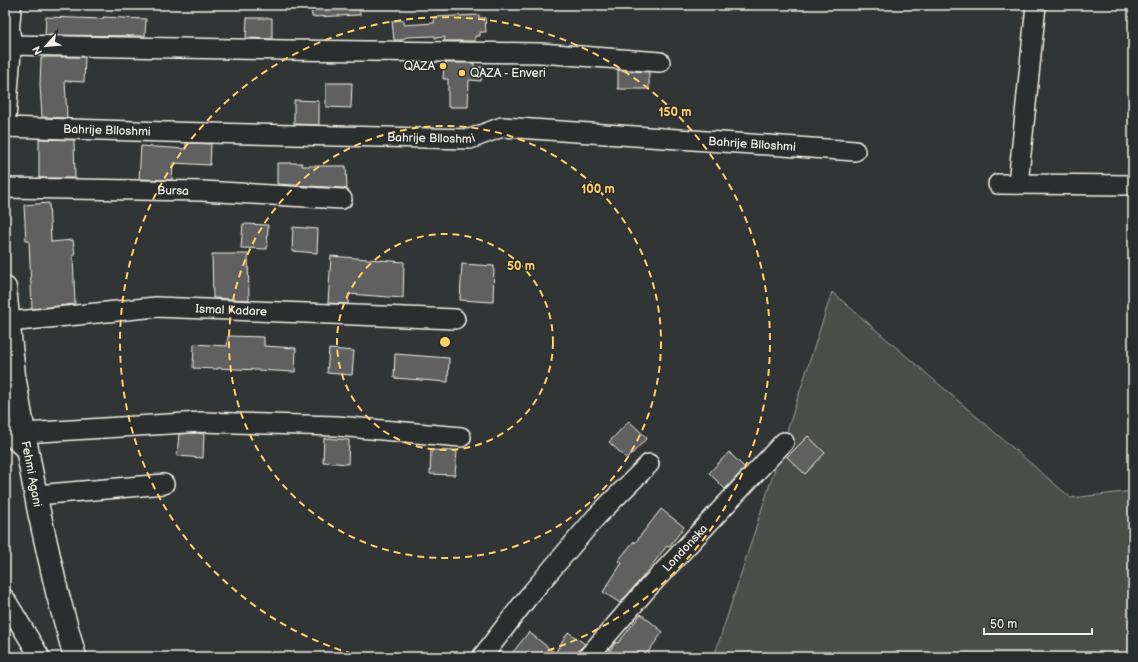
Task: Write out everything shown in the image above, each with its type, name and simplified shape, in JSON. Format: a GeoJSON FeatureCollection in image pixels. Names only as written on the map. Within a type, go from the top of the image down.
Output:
{"type":"FeatureCollection","features":[{"type":"Feature","properties":{"kind":"main road"},"geometry":{"type":"LineString","coordinates":[[5,113],[7,31],[10,5]]}},
{"type":"Feature","properties":{"kind":"main road","name":"Fehmi Agani"},"geometry":{"type":"LineString","coordinates":[[5,288],[19,438],[36,495],[57,592],[75,657]]}},
{"type":"Feature","properties":{"kind":"street"},"geometry":{"type":"LineString","coordinates":[[1018,184],[1036,5]]}},
{"type":"Feature","properties":{"kind":"street"},"geometry":{"type":"LineString","coordinates":[[7,31],[284,50],[540,53],[660,62]]}},
{"type":"Feature","properties":{"kind":"street","name":"Bahrije Blloshmi"},"geometry":{"type":"LineString","coordinates":[[5,127],[470,139],[502,127],[855,151]]}},
{"type":"Feature","properties":{"kind":"street"},"geometry":{"type":"LineString","coordinates":[[998,184],[1133,185]]}},
{"type":"Feature","properties":{"kind":"street","name":"Bursa"},"geometry":{"type":"LineString","coordinates":[[5,188],[202,191],[342,199]]}},
{"type":"Feature","properties":{"kind":"street","name":"Ismal Kadare"},"geometry":{"type":"LineString","coordinates":[[8,322],[156,306],[454,319]]}},
{"type":"Feature","properties":{"kind":"street"},"geometry":{"type":"LineString","coordinates":[[19,438],[201,422],[337,426],[461,436]]}},
{"type":"Feature","properties":{"kind":"street","name":"Londonska"},"geometry":{"type":"LineString","coordinates":[[588,657],[645,591],[784,442]]}},
{"type":"Feature","properties":{"kind":"street"},"geometry":{"type":"LineString","coordinates":[[482,657],[528,597],[592,523],[649,464]]}},
{"type":"Feature","properties":{"kind":"street"},"geometry":{"type":"LineString","coordinates":[[36,495],[164,484]]}},
{"type":"Feature","properties":{"kind":"street"},"geometry":{"type":"LineString","coordinates":[[5,598],[40,657]]}},
{"type":"Feature","properties":{"kind":"shaded area"},"geometry":{"type":"Polygon","coordinates":[[[832,292],[1071,498],[1133,491],[1133,657],[714,657],[832,292]]]}},
{"type":"Feature","properties":{"kind":"building"},"geometry":{"type":"Polygon","coordinates":[[[311,5],[360,5],[360,15],[312,17],[311,5]]]}},
{"type":"Feature","properties":{"kind":"building"},"geometry":{"type":"Polygon","coordinates":[[[479,15],[479,18],[485,18],[486,32],[480,32],[480,36],[475,36],[475,41],[444,41],[445,37],[435,38],[435,36],[407,37],[401,40],[394,40],[392,21],[404,20],[404,25],[434,23],[434,17],[479,15]]]}},
{"type":"Feature","properties":{"kind":"building"},"geometry":{"type":"Polygon","coordinates":[[[46,17],[146,19],[145,36],[45,35],[46,17]]]}},
{"type":"Feature","properties":{"kind":"building"},"geometry":{"type":"Polygon","coordinates":[[[247,18],[272,18],[272,39],[246,38],[247,18]]]}},
{"type":"Feature","properties":{"kind":"building"},"geometry":{"type":"Polygon","coordinates":[[[85,57],[84,82],[65,81],[67,118],[42,117],[40,85],[41,58],[85,57]]]}},
{"type":"Feature","properties":{"kind":"building"},"geometry":{"type":"Polygon","coordinates":[[[444,63],[474,63],[474,67],[482,67],[481,81],[469,80],[468,107],[448,107],[448,79],[443,79],[444,63]]]}},
{"type":"Feature","properties":{"kind":"building"},"geometry":{"type":"Polygon","coordinates":[[[618,70],[649,72],[649,89],[618,89],[618,70]]]}},
{"type":"Feature","properties":{"kind":"building"},"geometry":{"type":"Polygon","coordinates":[[[326,83],[352,83],[351,108],[326,107],[326,83]]]}},
{"type":"Feature","properties":{"kind":"building"},"geometry":{"type":"Polygon","coordinates":[[[294,100],[319,101],[319,125],[294,124],[294,100]]]}},
{"type":"Feature","properties":{"kind":"building"},"geometry":{"type":"Polygon","coordinates":[[[39,139],[74,140],[75,178],[39,178],[39,139]]]}},
{"type":"Feature","properties":{"kind":"building"},"geometry":{"type":"Polygon","coordinates":[[[186,143],[211,144],[210,165],[173,163],[172,180],[139,179],[141,146],[186,149],[186,143]]]}},
{"type":"Feature","properties":{"kind":"building"},"geometry":{"type":"Polygon","coordinates":[[[277,163],[302,163],[302,166],[346,166],[347,189],[277,184],[277,163]]]}},
{"type":"Feature","properties":{"kind":"building"},"geometry":{"type":"Polygon","coordinates":[[[49,203],[51,242],[73,240],[75,255],[73,255],[75,304],[32,309],[29,241],[26,241],[24,205],[49,203]]]}},
{"type":"Feature","properties":{"kind":"building"},"geometry":{"type":"Polygon","coordinates":[[[243,224],[268,225],[267,249],[241,248],[243,224]]]}},
{"type":"Feature","properties":{"kind":"building"},"geometry":{"type":"Polygon","coordinates":[[[293,227],[318,229],[317,253],[292,251],[293,227]]]}},
{"type":"Feature","properties":{"kind":"building"},"geometry":{"type":"Polygon","coordinates":[[[212,254],[248,254],[249,300],[213,298],[212,254]]]}},
{"type":"Feature","properties":{"kind":"building"},"geometry":{"type":"Polygon","coordinates":[[[331,256],[404,262],[403,298],[349,294],[348,304],[328,303],[331,256]]]}},
{"type":"Feature","properties":{"kind":"building"},"geometry":{"type":"Polygon","coordinates":[[[462,264],[494,266],[493,302],[460,300],[462,264]]]}},
{"type":"Feature","properties":{"kind":"building"},"geometry":{"type":"Polygon","coordinates":[[[228,336],[264,337],[264,346],[296,348],[295,372],[193,368],[194,344],[227,346],[228,336]]]}},
{"type":"Feature","properties":{"kind":"building"},"geometry":{"type":"Polygon","coordinates":[[[329,349],[354,351],[352,375],[327,373],[329,349]]]}},
{"type":"Feature","properties":{"kind":"building"},"geometry":{"type":"Polygon","coordinates":[[[395,354],[449,358],[448,382],[394,378],[395,354]]]}},
{"type":"Feature","properties":{"kind":"building"},"geometry":{"type":"Polygon","coordinates":[[[629,421],[647,438],[627,459],[609,442],[629,421]]]}},
{"type":"Feature","properties":{"kind":"building"},"geometry":{"type":"Polygon","coordinates":[[[179,434],[204,434],[203,458],[177,456],[179,434]]]}},
{"type":"Feature","properties":{"kind":"building"},"geometry":{"type":"Polygon","coordinates":[[[808,436],[825,453],[805,474],[787,457],[808,436]]]}},
{"type":"Feature","properties":{"kind":"building"},"geometry":{"type":"Polygon","coordinates":[[[324,438],[349,440],[348,464],[323,462],[324,438]]]}},
{"type":"Feature","properties":{"kind":"building"},"geometry":{"type":"Polygon","coordinates":[[[431,450],[457,451],[455,475],[430,474],[431,450]]]}},
{"type":"Feature","properties":{"kind":"building"},"geometry":{"type":"Polygon","coordinates":[[[729,452],[745,468],[725,489],[709,473],[729,452]]]}},
{"type":"Feature","properties":{"kind":"building"},"geometry":{"type":"Polygon","coordinates":[[[661,509],[684,527],[669,547],[667,546],[620,603],[603,592],[622,563],[618,561],[634,541],[635,543],[661,509]]]}},
{"type":"Feature","properties":{"kind":"building"},"geometry":{"type":"Polygon","coordinates":[[[641,614],[663,632],[644,657],[605,657],[641,614]]]}},
{"type":"Feature","properties":{"kind":"building"},"geometry":{"type":"Polygon","coordinates":[[[529,632],[555,653],[568,632],[585,644],[579,650],[577,657],[509,657],[529,632]]]}},
{"type":"Feature","properties":{"kind":"place","name":"QAZA"},"geometry":{"type":"Point","coordinates":[443,66]}},
{"type":"Feature","properties":{"kind":"place","name":"QAZA - Enveri"},"geometry":{"type":"Point","coordinates":[462,73]}}]}
